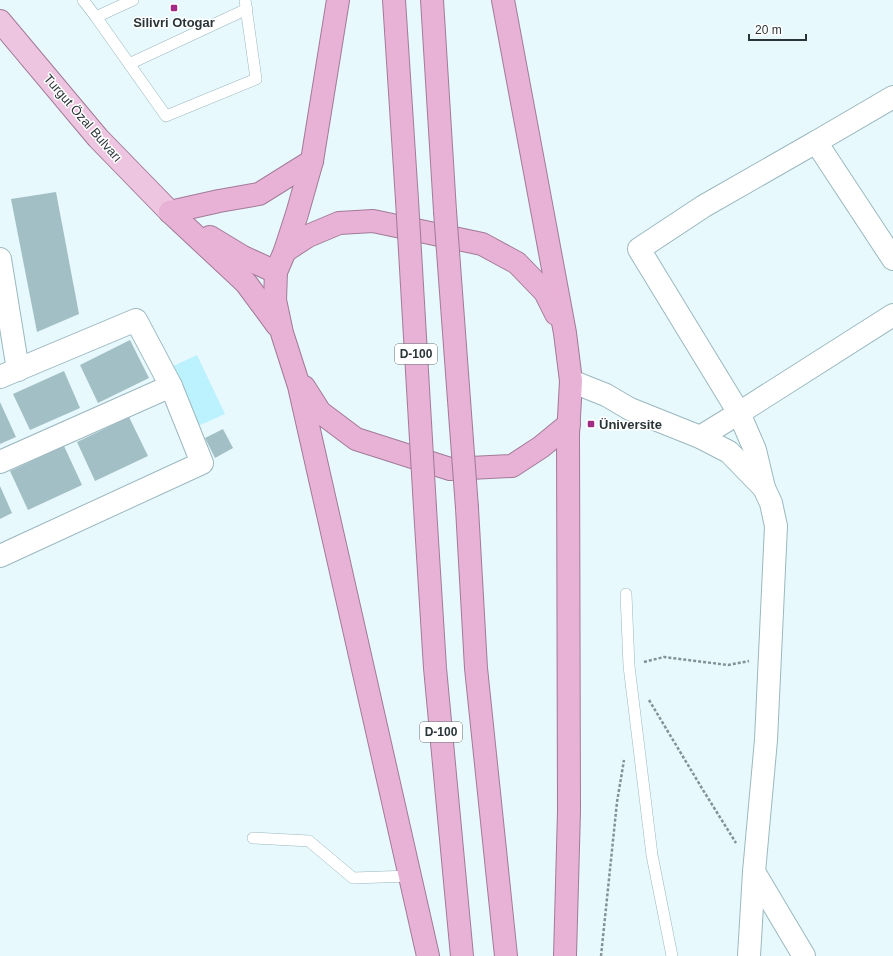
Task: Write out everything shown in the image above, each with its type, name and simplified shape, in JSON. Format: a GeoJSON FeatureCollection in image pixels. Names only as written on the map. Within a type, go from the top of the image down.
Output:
{"type":"FeatureCollection","features":[{"type":"Feature","properties":{"kind":"highway"},"geometry":{"type":"LineString","coordinates":[[338,0],[312,161],[297,214],[285,251],[276,272],[275,300],[282,333],[302,402],[428,956]]}},
{"type":"Feature","properties":{"kind":"highway","name":"D-100"},"geometry":{"type":"LineString","coordinates":[[394,0],[435,668],[462,956]]}},
{"type":"Feature","properties":{"kind":"highway","name":"D-100"},"geometry":{"type":"LineString","coordinates":[[432,0],[445,210],[467,508],[476,668],[506,956]]}},
{"type":"Feature","properties":{"kind":"highway"},"geometry":{"type":"LineString","coordinates":[[504,0],[565,333],[571,381],[568,445],[569,811],[565,956]]}},
{"type":"Feature","properties":{"kind":"highway"},"geometry":{"type":"LineString","coordinates":[[170,212],[258,194],[312,161]]}},
{"type":"Feature","properties":{"kind":"highway"},"geometry":{"type":"LineString","coordinates":[[170,212],[243,257],[276,272]]}},
{"type":"Feature","properties":{"kind":"highway"},"geometry":{"type":"LineString","coordinates":[[170,212],[246,283],[282,333]]}},
{"type":"Feature","properties":{"kind":"highway"},"geometry":{"type":"LineString","coordinates":[[285,251],[308,236],[339,224],[373,221],[482,244],[517,263],[545,292],[565,333]]}},
{"type":"Feature","properties":{"kind":"highway"},"geometry":{"type":"LineString","coordinates":[[294,373],[320,412],[356,439],[450,469],[512,466],[541,447],[569,424]]}},
{"type":"Feature","properties":{"kind":"main road","name":"Turgut Özal Bulvarı"},"geometry":{"type":"LineString","coordinates":[[0,21],[98,138],[170,212]]}},
{"type":"Feature","properties":{"kind":"street"},"geometry":{"type":"LineString","coordinates":[[749,956],[754,872],[766,740],[776,526],[771,503],[764,488],[755,450],[739,413],[639,249],[704,206],[893,97]]}},
{"type":"Feature","properties":{"kind":"street"},"geometry":{"type":"LineString","coordinates":[[816,142],[893,259]]}},
{"type":"Feature","properties":{"kind":"street"},"geometry":{"type":"LineString","coordinates":[[0,259],[9,374],[136,320],[171,386],[202,463],[0,556]]}},
{"type":"Feature","properties":{"kind":"street"},"geometry":{"type":"LineString","coordinates":[[700,437],[893,315]]}},
{"type":"Feature","properties":{"kind":"street"},"geometry":{"type":"LineString","coordinates":[[571,381],[606,395],[630,409],[700,437],[729,452],[764,488]]}},
{"type":"Feature","properties":{"kind":"street"},"geometry":{"type":"LineString","coordinates":[[0,462],[171,386]]}},
{"type":"Feature","properties":{"kind":"street"},"geometry":{"type":"LineString","coordinates":[[754,872],[804,956]]}},
{"type":"Feature","properties":{"kind":"lane"},"geometry":{"type":"LineString","coordinates":[[83,0],[166,116],[256,79],[246,4],[129,64]]}},
{"type":"Feature","properties":{"kind":"lane"},"geometry":{"type":"LineString","coordinates":[[96,17],[133,0]]}},
{"type":"Feature","properties":{"kind":"lane"},"geometry":{"type":"LineString","coordinates":[[626,594],[629,666],[652,855],[672,956]]}},
{"type":"Feature","properties":{"kind":"lane"},"geometry":{"type":"LineString","coordinates":[[253,838],[309,841],[353,878],[410,876]]}},
{"type":"Feature","properties":{"kind":"path"},"geometry":{"type":"LineString","coordinates":[[629,666],[664,658],[728,666],[751,660],[770,650]]}},
{"type":"Feature","properties":{"kind":"path"},"geometry":{"type":"LineString","coordinates":[[648,698],[754,872]]}},
{"type":"Feature","properties":{"kind":"path"},"geometry":{"type":"LineString","coordinates":[[601,956],[617,802],[624,760],[637,734]]}},
{"type":"Feature","properties":{"kind":"shaded area"},"geometry":{"type":"Polygon","coordinates":[[[197,355],[225,414],[198,426],[171,367],[197,355]]]}},
{"type":"Feature","properties":{"kind":"building"},"geometry":{"type":"Polygon","coordinates":[[[56,192],[79,314],[37,332],[11,199],[56,192]]]}},
{"type":"Feature","properties":{"kind":"building"},"geometry":{"type":"Polygon","coordinates":[[[130,340],[149,378],[98,403],[80,365],[130,340]]]}},
{"type":"Feature","properties":{"kind":"building"},"geometry":{"type":"Polygon","coordinates":[[[64,371],[80,408],[30,430],[13,394],[64,371]]]}},
{"type":"Feature","properties":{"kind":"building"},"geometry":{"type":"Polygon","coordinates":[[[0,402],[16,437],[0,444],[0,402]]]}},
{"type":"Feature","properties":{"kind":"building"},"geometry":{"type":"Polygon","coordinates":[[[129,417],[148,456],[95,481],[77,442],[129,417]]]}},
{"type":"Feature","properties":{"kind":"building"},"geometry":{"type":"Polygon","coordinates":[[[223,429],[233,448],[215,458],[205,438],[223,429]]]}},
{"type":"Feature","properties":{"kind":"building"},"geometry":{"type":"Polygon","coordinates":[[[64,446],[82,485],[28,510],[10,471],[64,446]]]}},
{"type":"Feature","properties":{"kind":"building"},"geometry":{"type":"Polygon","coordinates":[[[0,486],[12,513],[0,519],[0,486]]]}},
{"type":"Feature","properties":{"kind":"place","name":"Silivri Otogar"},"geometry":{"type":"Point","coordinates":[174,8]}},
{"type":"Feature","properties":{"kind":"place","name":"Üniversite"},"geometry":{"type":"Point","coordinates":[591,424]}}]}
